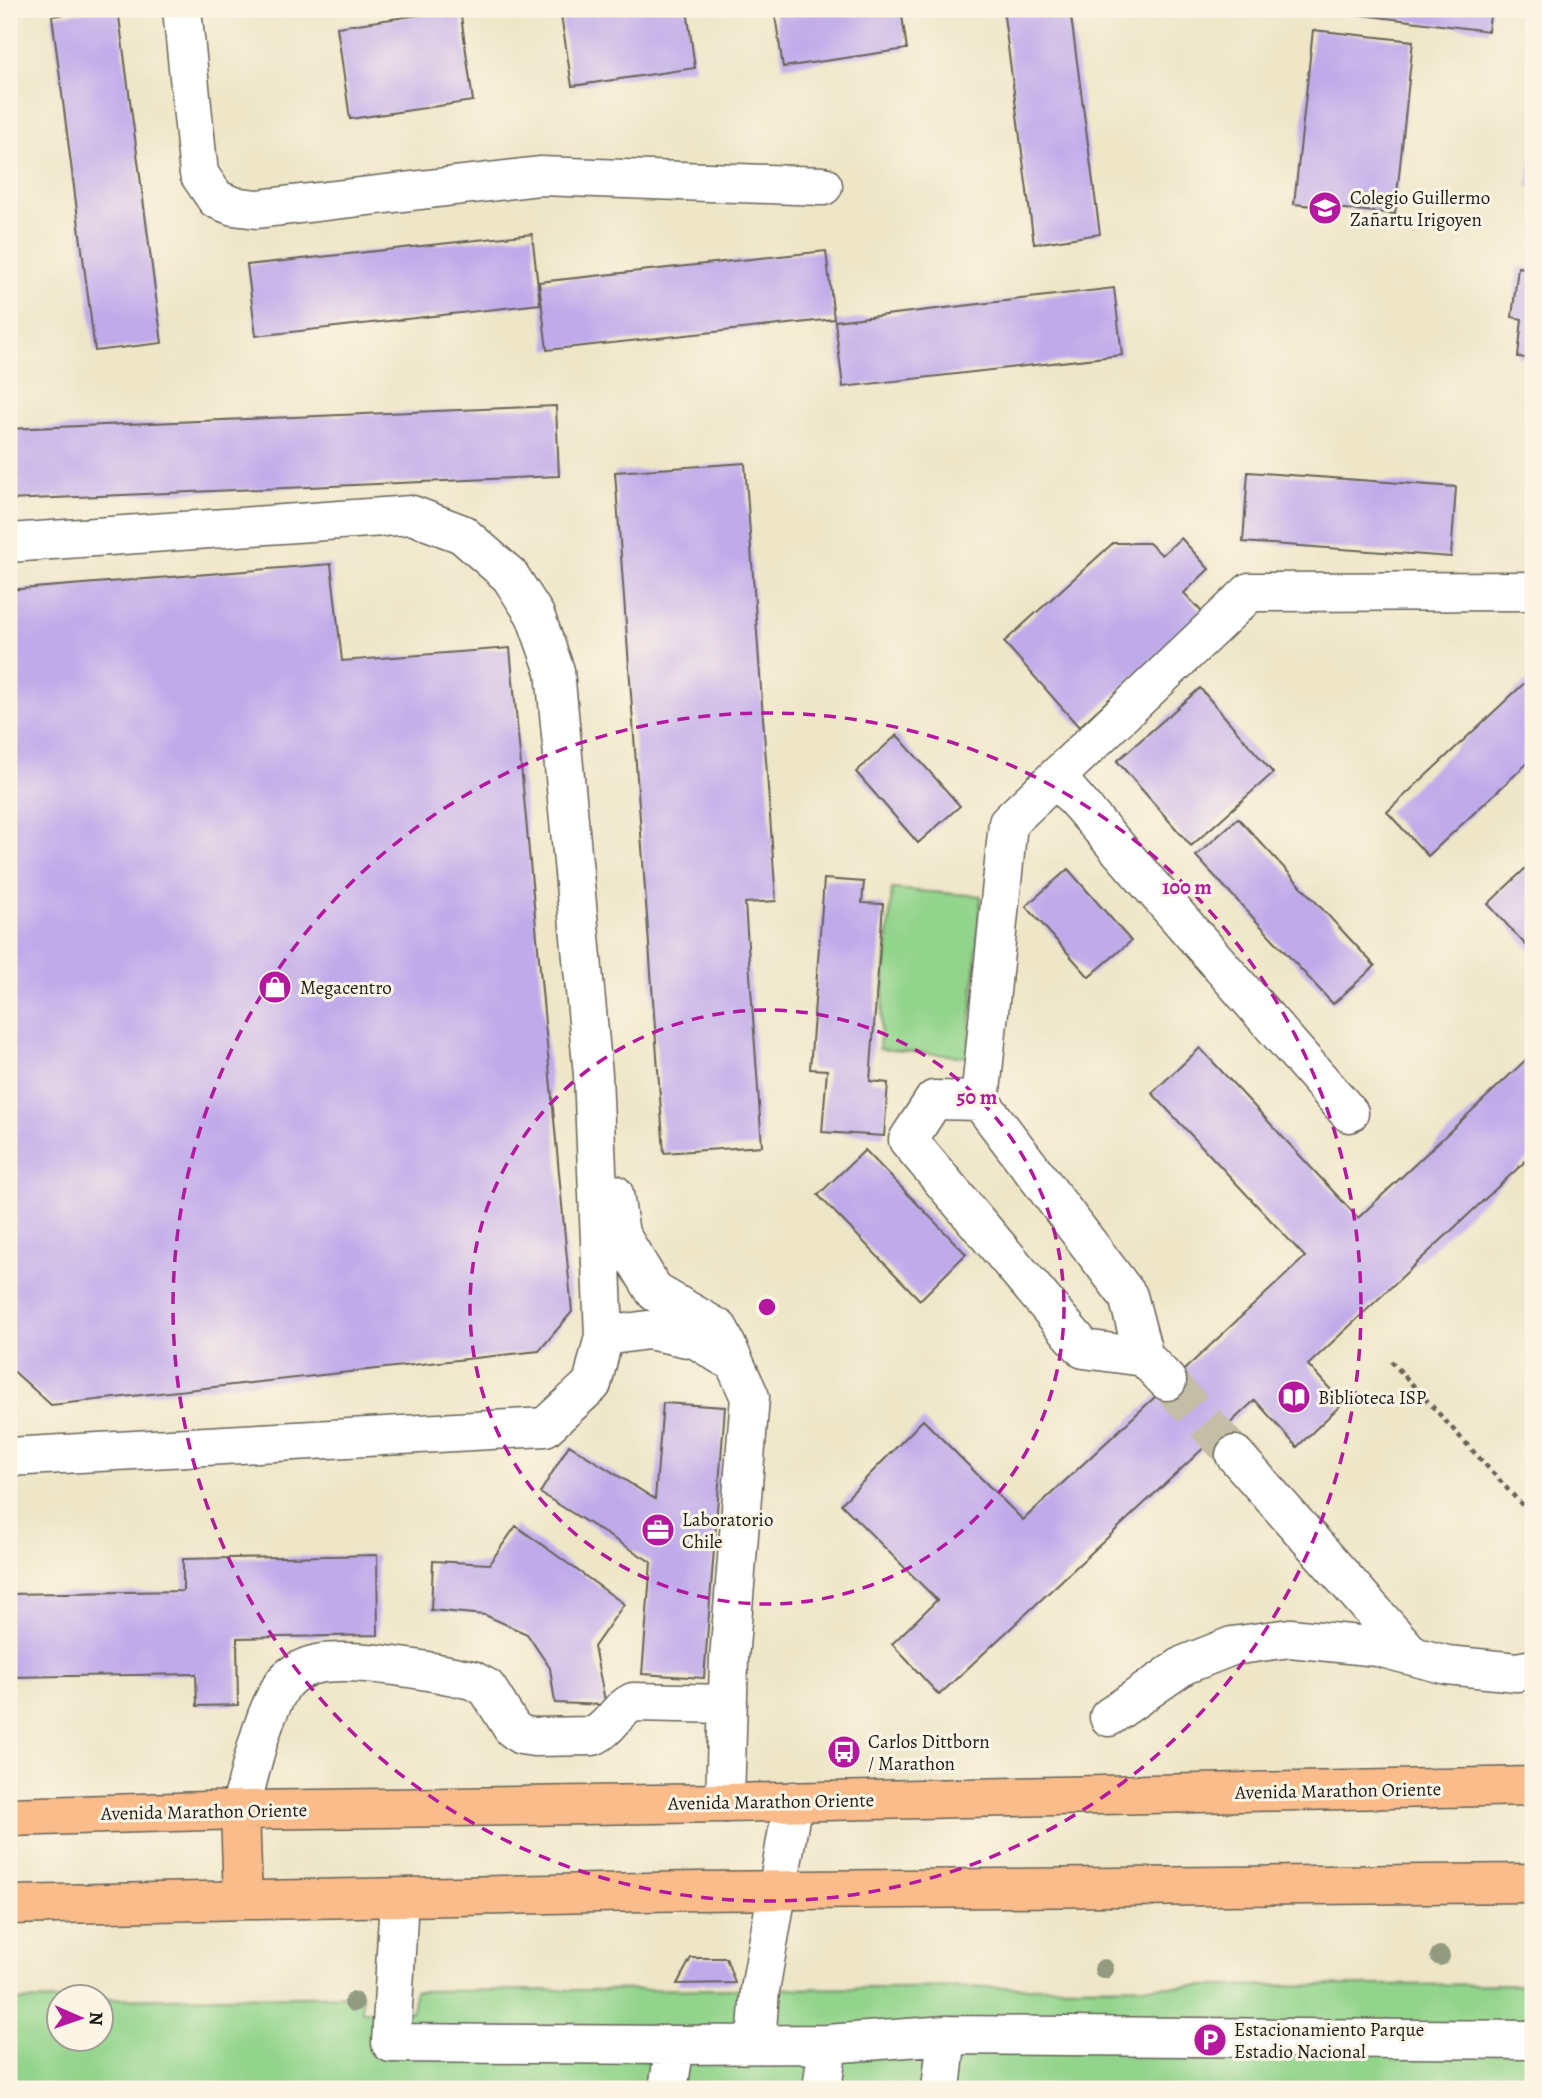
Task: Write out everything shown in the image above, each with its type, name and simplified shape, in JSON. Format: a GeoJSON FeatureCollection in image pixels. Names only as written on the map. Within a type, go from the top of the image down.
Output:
{"type":"FeatureCollection","features":[{"type":"Feature","properties":{"kind":"main road","name":"Avenida Marathon Oriente"},"geometry":{"type":"LineString","coordinates":[[9,1816],[1533,1786]]}},
{"type":"Feature","properties":{"kind":"main road"},"geometry":{"type":"LineString","coordinates":[[240,1810],[243,1900]]}},
{"type":"Feature","properties":{"kind":"main road"},"geometry":{"type":"LineString","coordinates":[[9,1905],[778,1890],[1533,1883]]}},
{"type":"Feature","properties":{"kind":"street"},"geometry":{"type":"LineString","coordinates":[[182,9],[199,174],[216,199],[233,206],[257,209],[540,176],[823,186]]}},
{"type":"Feature","properties":{"kind":"street"},"geometry":{"type":"LineString","coordinates":[[9,543],[412,515],[462,534],[510,576],[535,615],[555,671],[593,1075],[604,1336],[592,1384],[545,1427],[9,1457]]}},
{"type":"Feature","properties":{"kind":"street"},"geometry":{"type":"LineString","coordinates":[[980,1101],[934,1100],[908,1140],[1084,1349],[1155,1369],[1128,1296],[980,1101],[1008,822],[1250,592],[1533,591]]}},
{"type":"Feature","properties":{"kind":"street"},"geometry":{"type":"LineString","coordinates":[[1056,777],[1349,1113]]}},
{"type":"Feature","properties":{"kind":"street"},"geometry":{"type":"LineString","coordinates":[[593,1075],[621,1234],[655,1292],[719,1329],[750,1397],[729,1659],[724,1803]]}},
{"type":"Feature","properties":{"kind":"street"},"geometry":{"type":"LineString","coordinates":[[604,1336],[648,1330],[697,1340],[725,1357],[750,1397]]}},
{"type":"Feature","properties":{"kind":"street"},"geometry":{"type":"LineString","coordinates":[[1234,1455],[1413,1656]]}},
{"type":"Feature","properties":{"kind":"street"},"geometry":{"type":"LineString","coordinates":[[1109,1717],[1184,1665],[1233,1646],[1290,1637],[1378,1647],[1447,1665],[1517,1672],[1533,1669]]}},
{"type":"Feature","properties":{"kind":"street"},"geometry":{"type":"LineString","coordinates":[[240,1810],[267,1717],[282,1685],[298,1670],[317,1664],[358,1663],[472,1680],[487,1688],[512,1728],[521,1735],[534,1737],[593,1736],[601,1733],[624,1706],[633,1702],[728,1704]]}},
{"type":"Feature","properties":{"kind":"street"},"geometry":{"type":"LineString","coordinates":[[756,2044],[760,1990],[793,1801]]}},
{"type":"Feature","properties":{"kind":"street"},"geometry":{"type":"LineString","coordinates":[[399,1898],[391,2043],[828,2044],[947,2035],[1533,2040]]}},
{"type":"Feature","properties":{"kind":"street"},"geometry":{"type":"LineString","coordinates":[[941,2089],[947,2035]]}},
{"type":"Feature","properties":{"kind":"street"},"geometry":{"type":"LineString","coordinates":[[822,2089],[828,2044]]}},
{"type":"Feature","properties":{"kind":"street"},"geometry":{"type":"LineString","coordinates":[[668,2089],[675,2045]]}},
{"type":"Feature","properties":{"kind":"path"},"geometry":{"type":"LineString","coordinates":[[1391,1361],[1533,1517]]}},
{"type":"Feature","properties":{"kind":"green space"},"geometry":{"type":"Polygon","coordinates":[[[892,889],[981,896],[968,1057],[879,1049],[892,889]]]}},
{"type":"Feature","properties":{"kind":"green space"},"geometry":{"type":"Polygon","coordinates":[[[1533,1984],[1533,2089],[9,2089],[9,2001],[46,2000],[46,2052],[116,2052],[116,1999],[362,1995],[362,2011],[413,2011],[414,1991],[1533,1984]]]}},
{"type":"Feature","properties":{"kind":"building"},"geometry":{"type":"Polygon","coordinates":[[[118,9],[162,343],[95,351],[52,16],[118,9]]]}},
{"type":"Feature","properties":{"kind":"building"},"geometry":{"type":"Polygon","coordinates":[[[460,9],[473,101],[350,119],[337,27],[460,9]]]}},
{"type":"Feature","properties":{"kind":"building"},"geometry":{"type":"Polygon","coordinates":[[[560,9],[687,9],[695,68],[572,86],[560,9]]]}},
{"type":"Feature","properties":{"kind":"building"},"geometry":{"type":"Polygon","coordinates":[[[774,9],[901,9],[907,49],[783,67],[774,9]]]}},
{"type":"Feature","properties":{"kind":"building"},"geometry":{"type":"Polygon","coordinates":[[[1003,9],[1070,9],[1100,234],[1034,244],[1003,9]]]}},
{"type":"Feature","properties":{"kind":"building"},"geometry":{"type":"Polygon","coordinates":[[[1315,9],[1491,9],[1488,31],[1315,9]]]}},
{"type":"Feature","properties":{"kind":"building"},"geometry":{"type":"Polygon","coordinates":[[[1313,30],[1413,41],[1395,214],[1294,204],[1313,30]]]}},
{"type":"Feature","properties":{"kind":"building"},"geometry":{"type":"Polygon","coordinates":[[[1533,156],[1533,188],[1528,187],[1533,156]]]}},
{"type":"Feature","properties":{"kind":"building"},"geometry":{"type":"Polygon","coordinates":[[[532,234],[540,304],[256,336],[247,265],[532,234]]]}},
{"type":"Feature","properties":{"kind":"building"},"geometry":{"type":"Polygon","coordinates":[[[826,251],[834,319],[547,350],[539,282],[826,251]]]}},
{"type":"Feature","properties":{"kind":"building"},"geometry":{"type":"Polygon","coordinates":[[[1518,267],[1533,269],[1533,359],[1518,357],[1522,319],[1512,317],[1518,267]]]}},
{"type":"Feature","properties":{"kind":"building"},"geometry":{"type":"Polygon","coordinates":[[[1114,288],[1122,355],[843,387],[835,321],[1114,288]]]}},
{"type":"Feature","properties":{"kind":"building"},"geometry":{"type":"Polygon","coordinates":[[[556,406],[559,476],[9,500],[9,429],[556,406]]]}},
{"type":"Feature","properties":{"kind":"building"},"geometry":{"type":"Polygon","coordinates":[[[745,463],[776,901],[745,903],[762,1146],[664,1153],[615,472],[745,463]]]}},
{"type":"Feature","properties":{"kind":"building"},"geometry":{"type":"Polygon","coordinates":[[[1248,472],[1456,487],[1451,557],[1243,542],[1248,472]]]}},
{"type":"Feature","properties":{"kind":"building"},"geometry":{"type":"Polygon","coordinates":[[[1181,538],[1209,569],[1184,593],[1203,613],[1079,727],[1004,642],[1113,543],[1149,543],[1162,555],[1181,538]]]}},
{"type":"Feature","properties":{"kind":"building","name":"Megacentro"},"geometry":{"type":"Polygon","coordinates":[[[331,564],[342,661],[510,648],[572,1312],[539,1351],[51,1405],[9,1367],[9,590],[331,564]]]}},
{"type":"Feature","properties":{"kind":"building"},"geometry":{"type":"Polygon","coordinates":[[[1533,675],[1533,758],[1428,856],[1387,812],[1533,675]]]}},
{"type":"Feature","properties":{"kind":"building"},"geometry":{"type":"Polygon","coordinates":[[[1200,688],[1273,773],[1191,846],[1117,761],[1200,688]]]}},
{"type":"Feature","properties":{"kind":"building"},"geometry":{"type":"Polygon","coordinates":[[[897,735],[960,806],[918,843],[856,772],[897,735]]]}},
{"type":"Feature","properties":{"kind":"building"},"geometry":{"type":"Polygon","coordinates":[[[1238,818],[1375,966],[1333,1004],[1196,856],[1238,818]]]}},
{"type":"Feature","properties":{"kind":"building"},"geometry":{"type":"Polygon","coordinates":[[[1533,861],[1533,953],[1488,904],[1533,861]]]}},
{"type":"Feature","properties":{"kind":"building"},"geometry":{"type":"Polygon","coordinates":[[[1068,869],[1131,941],[1089,977],[1026,906],[1068,869]]]}},
{"type":"Feature","properties":{"kind":"building"},"geometry":{"type":"Polygon","coordinates":[[[824,879],[864,882],[862,903],[883,904],[870,1081],[888,1083],[884,1136],[822,1132],[827,1070],[810,1069],[824,879]]]}},
{"type":"Feature","properties":{"kind":"building"},"geometry":{"type":"Polygon","coordinates":[[[1200,1048],[1358,1218],[1533,1053],[1533,1154],[1308,1365],[1343,1403],[1297,1447],[1255,1400],[939,1695],[892,1644],[937,1600],[841,1504],[923,1420],[1023,1520],[1305,1257],[1152,1093],[1200,1048]]]}},
{"type":"Feature","properties":{"kind":"building"},"geometry":{"type":"Polygon","coordinates":[[[865,1150],[966,1254],[920,1300],[818,1195],[865,1150]]]}},
{"type":"Feature","properties":{"kind":"building","name":"Laboratorio Chile"},"geometry":{"type":"Polygon","coordinates":[[[663,1403],[725,1407],[704,1678],[642,1674],[651,1562],[540,1493],[569,1445],[655,1499],[663,1403]]]}},
{"type":"Feature","properties":{"kind":"building"},"geometry":{"type":"Polygon","coordinates":[[[516,1526],[624,1604],[594,1647],[606,1705],[555,1703],[550,1668],[527,1634],[485,1615],[431,1610],[433,1561],[489,1564],[516,1526]]]}},
{"type":"Feature","properties":{"kind":"building"},"geometry":{"type":"Polygon","coordinates":[[[377,1555],[378,1635],[237,1638],[238,1705],[197,1706],[196,1674],[9,1677],[9,1594],[183,1591],[183,1559],[377,1555]]]}},
{"type":"Feature","properties":{"kind":"building"},"geometry":{"type":"Polygon","coordinates":[[[691,1958],[726,1958],[735,1983],[677,1984],[691,1958]]]}},
{"type":"Feature","properties":{"kind":"tunnel"},"geometry":{"type":"LineString","coordinates":[[1167,1381],[1235,1455]]}},
{"type":"Feature","properties":{"kind":"place","name":"Colegio Guillermo Zañartu Irigoyen"},"geometry":{"type":"Point","coordinates":[1325,208]}},
{"type":"Feature","properties":{"kind":"place","name":"Megacentro"},"geometry":{"type":"Point","coordinates":[275,987]}},
{"type":"Feature","properties":{"kind":"place","name":"Biblioteca ISP"},"geometry":{"type":"Point","coordinates":[1294,1397]}},
{"type":"Feature","properties":{"kind":"place","name":"Laboratorio Chile"},"geometry":{"type":"Point","coordinates":[658,1530]}},
{"type":"Feature","properties":{"kind":"place","name":"Carlos Dittborn / Marathon"},"geometry":{"type":"Point","coordinates":[844,1752]}},
{"type":"Feature","properties":{"kind":"place","name":"Estacionamiento Parque Estadio Nacional"},"geometry":{"type":"Point","coordinates":[1210,2040]}}]}
